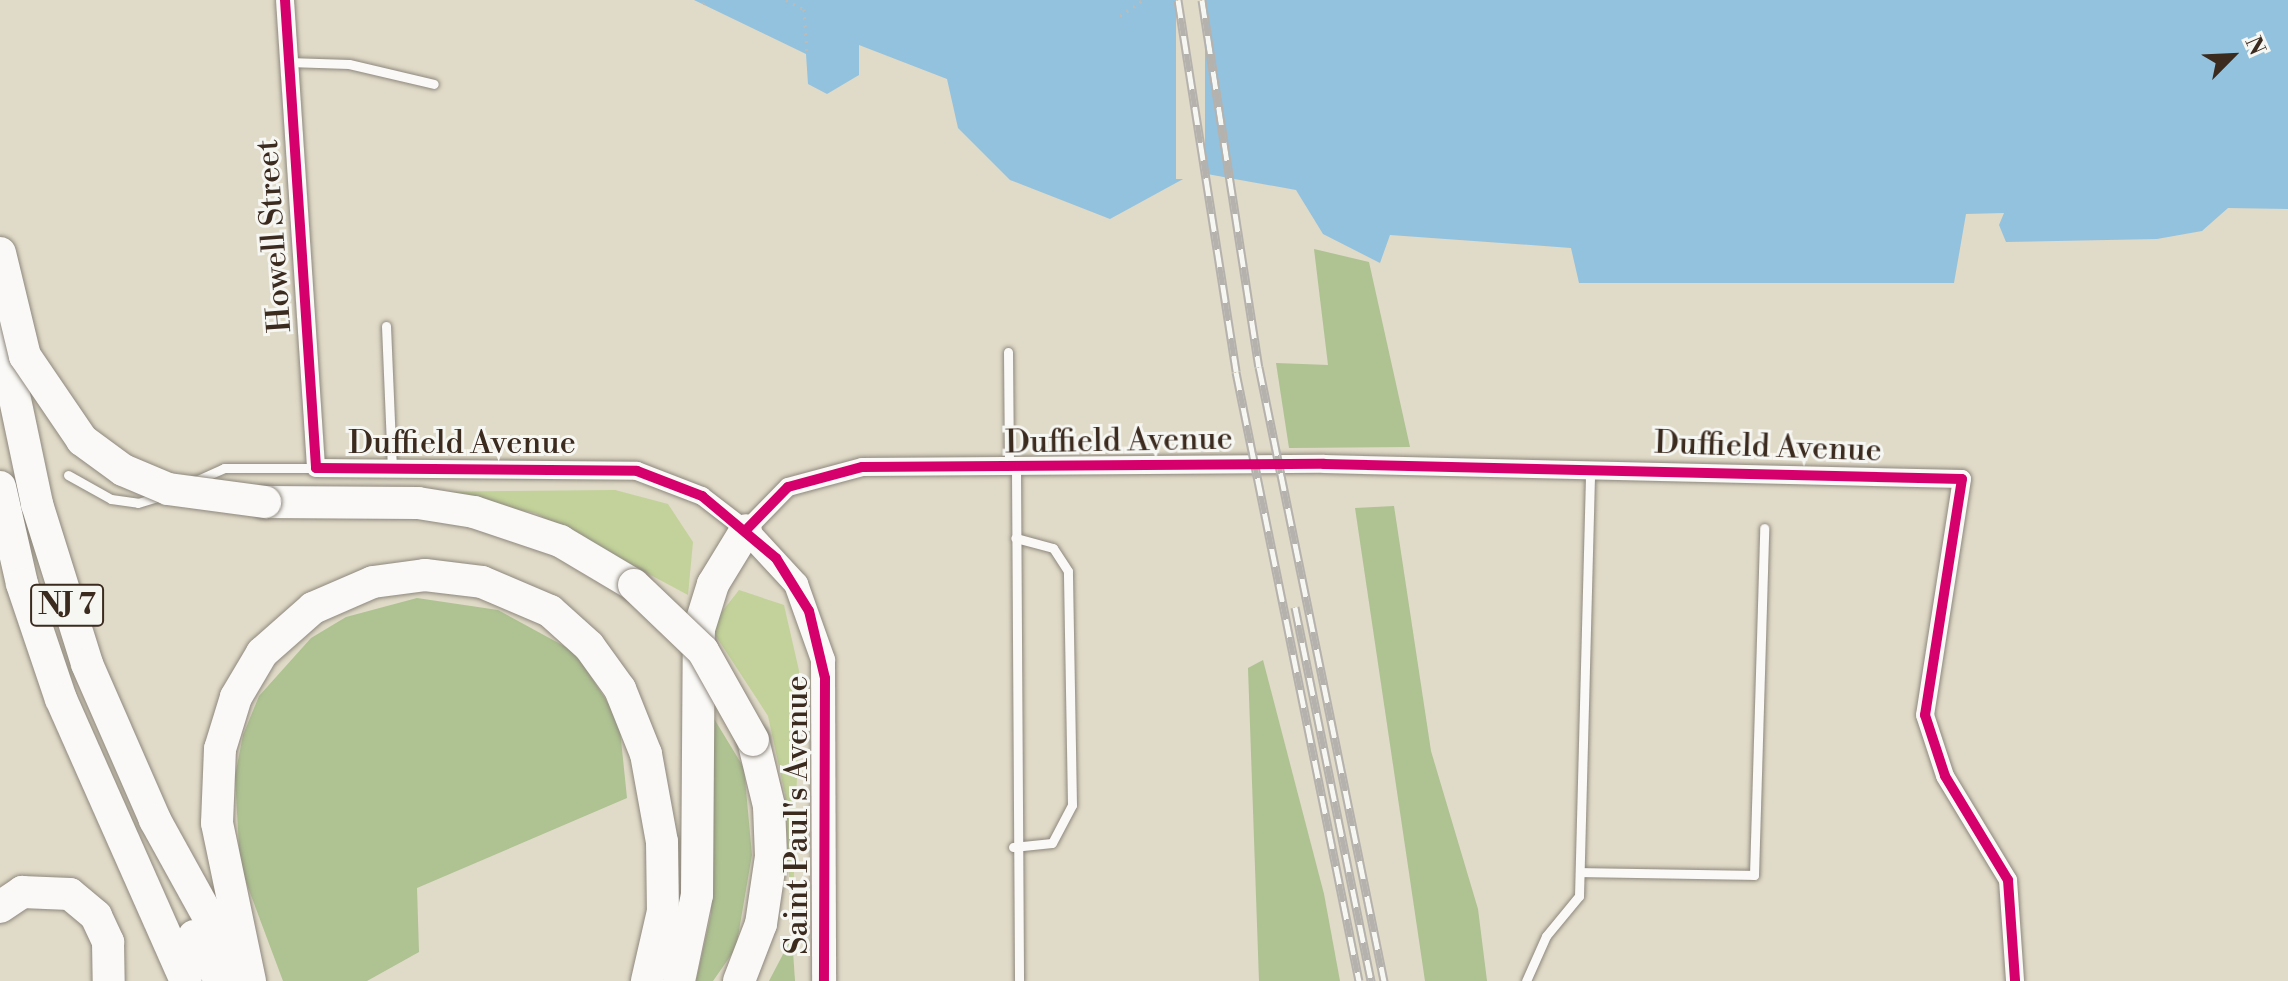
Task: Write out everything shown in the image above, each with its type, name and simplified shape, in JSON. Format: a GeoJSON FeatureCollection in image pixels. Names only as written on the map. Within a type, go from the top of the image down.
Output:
{"type":"FeatureCollection","features":[{"type":"Feature","properties":{"kind":"highway"},"geometry":{"type":"LineString","coordinates":[[0,253],[25,356],[82,440],[156,485],[209,500],[409,503],[474,512],[560,541],[634,585],[703,651],[753,740],[769,806],[771,856],[761,924],[739,981]]}},
{"type":"Feature","properties":{"kind":"highway","name":"NJ 7"},"geometry":{"type":"LineString","coordinates":[[0,328],[58,580],[118,741],[170,894],[221,981]]}},
{"type":"Feature","properties":{"kind":"highway"},"geometry":{"type":"LineString","coordinates":[[0,487],[61,699],[170,894],[186,981]]}},
{"type":"Feature","properties":{"kind":"highway"},"geometry":{"type":"LineString","coordinates":[[679,981],[697,895],[699,629],[713,584],[746,530]]}},
{"type":"Feature","properties":{"kind":"highway"},"geometry":{"type":"LineString","coordinates":[[247,981],[217,823],[220,749],[236,697],[262,653],[313,608],[373,582],[425,575],[499,587],[550,611],[589,646],[620,689],[646,754],[662,842],[663,911],[647,981]]}},
{"type":"Feature","properties":{"kind":"highway"},"geometry":{"type":"LineString","coordinates":[[0,907],[22,892],[70,894],[96,916],[108,942],[109,981]]}},
{"type":"Feature","properties":{"kind":"highway","name":"NJ 7"},"geometry":{"type":"LineString","coordinates":[[170,894],[247,981]]}},
{"type":"Feature","properties":{"kind":"street","name":"Howell Street"},"geometry":{"type":"LineString","coordinates":[[285,0],[316,468]]}},
{"type":"Feature","properties":{"kind":"street","name":"Duffield Avenue"},"geometry":{"type":"LineString","coordinates":[[316,468],[637,471],[702,496],[746,530],[776,495],[829,471],[1590,468],[1962,479],[1925,715],[1945,776],[2008,880],[2015,981]]}},
{"type":"Feature","properties":{"kind":"street","name":"Saint Paul's Avenue"},"geometry":{"type":"LineString","coordinates":[[746,530],[796,584],[823,660],[824,981]]}},
{"type":"Feature","properties":{"kind":"lane"},"geometry":{"type":"LineString","coordinates":[[288,62],[349,64],[434,84]]}},
{"type":"Feature","properties":{"kind":"lane"},"geometry":{"type":"LineString","coordinates":[[386,326],[392,468]]}},
{"type":"Feature","properties":{"kind":"lane"},"geometry":{"type":"LineString","coordinates":[[1008,352],[1015,538],[1013,847],[1019,981]]}},
{"type":"Feature","properties":{"kind":"lane"},"geometry":{"type":"LineString","coordinates":[[68,475],[99,494],[138,503],[224,468],[316,468]]}},
{"type":"Feature","properties":{"kind":"lane"},"geometry":{"type":"LineString","coordinates":[[1526,981],[1546,936],[1579,896],[1590,468]]}},
{"type":"Feature","properties":{"kind":"lane"},"geometry":{"type":"LineString","coordinates":[[1580,872],[1754,875],[1764,528]]}},
{"type":"Feature","properties":{"kind":"lane"},"geometry":{"type":"LineString","coordinates":[[1013,847],[1052,843],[1072,805],[1068,571],[1053,548],[1015,538]]}},
{"type":"Feature","properties":{"kind":"path"},"geometry":{"type":"LineString","coordinates":[[786,0],[804,9],[807,54]]}},
{"type":"Feature","properties":{"kind":"path"},"geometry":{"type":"LineString","coordinates":[[1120,16],[1143,0]]}},
{"type":"Feature","properties":{"kind":"green space"},"geometry":{"type":"Polygon","coordinates":[[[1314,249],[1369,262],[1410,447],[1289,448],[1276,363],[1328,365],[1314,249]]]}},
{"type":"Feature","properties":{"kind":"green space"},"geometry":{"type":"Polygon","coordinates":[[[615,490],[668,504],[693,542],[688,595],[535,513],[419,492],[615,490]]]}},
{"type":"Feature","properties":{"kind":"green space"},"geometry":{"type":"Polygon","coordinates":[[[1394,506],[1431,751],[1478,909],[1487,981],[1425,981],[1355,508],[1394,506]]]}},
{"type":"Feature","properties":{"kind":"green space"},"geometry":{"type":"Polygon","coordinates":[[[739,590],[784,605],[800,675],[792,937],[785,794],[768,716],[710,627],[739,590]]]}},
{"type":"Feature","properties":{"kind":"green space"},"geometry":{"type":"Polygon","coordinates":[[[417,598],[498,610],[575,652],[619,720],[627,798],[417,888],[419,952],[367,981],[283,981],[240,866],[235,776],[243,735],[259,696],[311,638],[346,617],[417,598]]]}},
{"type":"Feature","properties":{"kind":"green space"},"geometry":{"type":"Polygon","coordinates":[[[1263,660],[1324,894],[1340,981],[1259,981],[1248,668],[1263,660]]]}},
{"type":"Feature","properties":{"kind":"green space"},"geometry":{"type":"Polygon","coordinates":[[[713,717],[744,768],[752,855],[736,948],[713,981],[696,981],[711,914],[713,717]]]}},
{"type":"Feature","properties":{"kind":"green space"},"geometry":{"type":"Polygon","coordinates":[[[792,937],[795,981],[769,981],[792,937]]]}},
{"type":"Feature","properties":{"kind":"water"},"geometry":{"type":"Polygon","coordinates":[[[694,0],[2288,0],[2288,209],[2228,208],[2202,231],[2157,239],[2006,242],[1999,225],[2004,213],[1966,214],[1954,283],[1579,283],[1571,248],[1390,235],[1380,263],[1323,234],[1296,190],[1196,172],[1110,219],[1010,180],[958,128],[947,79],[859,45],[859,75],[827,94],[808,84],[806,54],[694,0]]]}},
{"type":"Feature","properties":{"kind":"pier"},"geometry":{"type":"Polygon","coordinates":[[[1176,0],[1205,0],[1205,179],[1176,179],[1176,0]]]}},
{"type":"Feature","properties":{"kind":"railway"},"geometry":{"type":"LineString","coordinates":[[1178,0],[1236,372],[1359,981]]}},
{"type":"Feature","properties":{"kind":"railway"},"geometry":{"type":"LineString","coordinates":[[1202,0],[1259,367],[1384,981]]}},
{"type":"Feature","properties":{"kind":"railway"},"geometry":{"type":"LineString","coordinates":[[1295,607],[1371,981]]}},
{"type":"Feature","properties":{"kind":"cycle path"},"geometry":{"type":"LineString","coordinates":[[285,0],[316,468],[637,471],[702,496],[776,558],[809,611],[825,678],[824,981]]}},
{"type":"Feature","properties":{"kind":"cycle path"},"geometry":{"type":"LineString","coordinates":[[746,530],[788,487],[862,467],[1324,464],[1962,479],[1925,715],[1945,776],[2008,880],[2015,981]]}}]}
